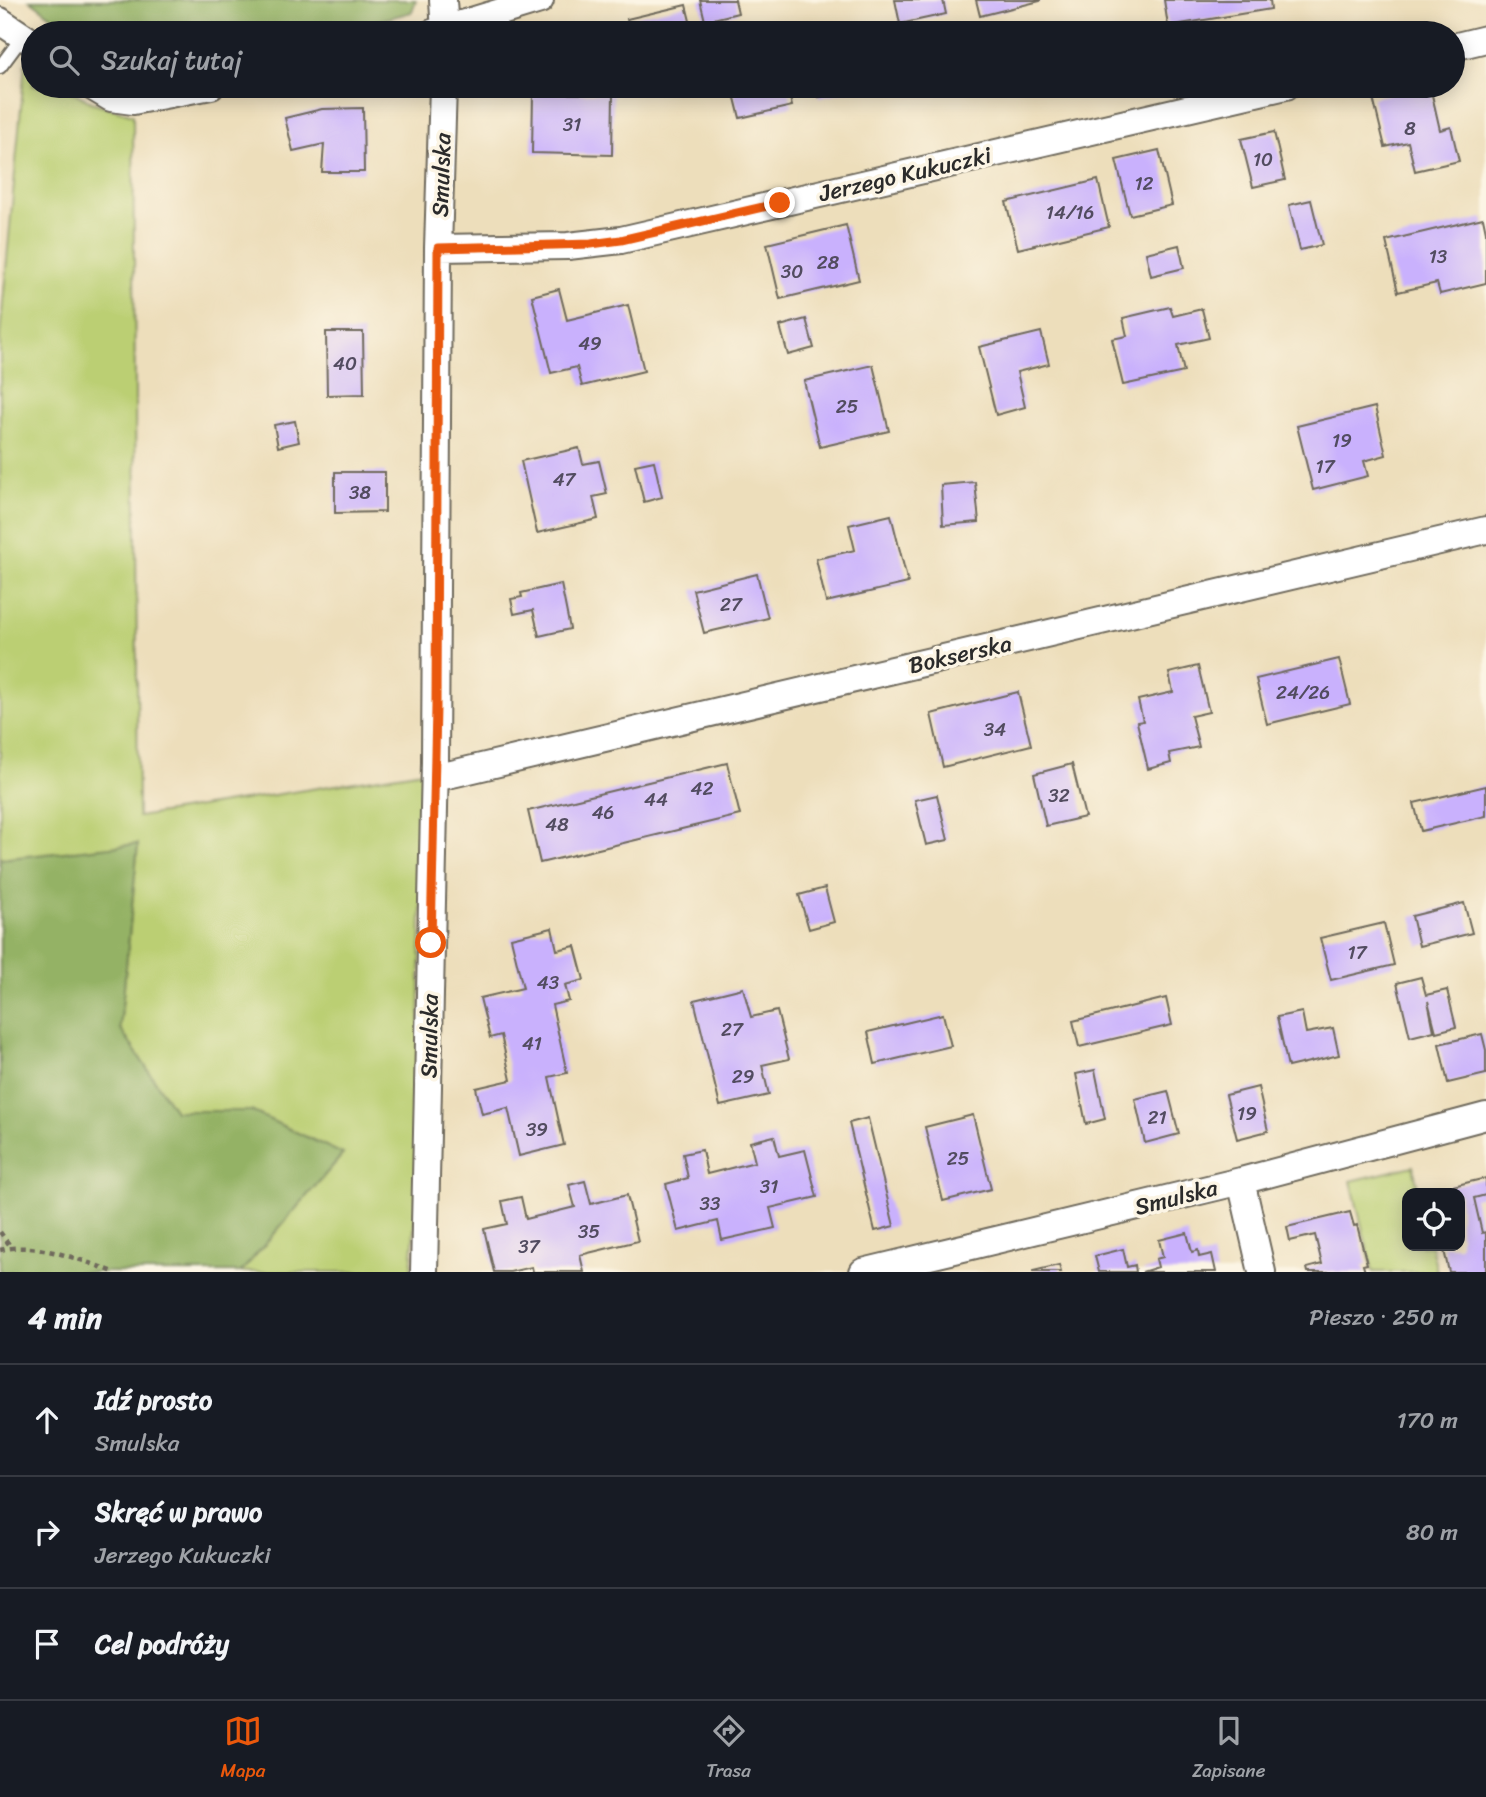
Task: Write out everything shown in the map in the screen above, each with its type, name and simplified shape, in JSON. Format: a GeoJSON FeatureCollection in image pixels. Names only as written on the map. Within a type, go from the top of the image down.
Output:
{"type":"FeatureCollection","features":[{"type":"Feature","properties":{"kind":"street"},"geometry":{"type":"LineString","coordinates":[[442,21],[443,0]]}},
{"type":"Feature","properties":{"kind":"street"},"geometry":{"type":"LineString","coordinates":[[475,21],[540,0]]}},
{"type":"Feature","properties":{"kind":"street"},"geometry":{"type":"LineString","coordinates":[[0,22],[21,35]]}},
{"type":"Feature","properties":{"kind":"street"},"geometry":{"type":"LineString","coordinates":[[1465,44],[1486,40]]}},
{"type":"Feature","properties":{"kind":"street"},"geometry":{"type":"LineString","coordinates":[[111,98],[133,101],[149,98]]}},
{"type":"Feature","properties":{"kind":"street","name":"Smulska"},"geometry":{"type":"LineString","coordinates":[[424,1272],[435,778],[438,248],[443,98]]}},
{"type":"Feature","properties":{"kind":"street","name":"Jerzego Kukuczki"},"geometry":{"type":"LineString","coordinates":[[438,248],[568,246],[621,240],[1234,98]]}},
{"type":"Feature","properties":{"kind":"street","name":"Bokserska"},"geometry":{"type":"LineString","coordinates":[[435,778],[1486,530]]}},
{"type":"Feature","properties":{"kind":"street","name":"Smulska"},"geometry":{"type":"LineString","coordinates":[[863,1272],[911,1267],[1486,1116]]}},
{"type":"Feature","properties":{"kind":"street"},"geometry":{"type":"LineString","coordinates":[[1241,1181],[1262,1272]]}},
{"type":"Feature","properties":{"kind":"lane"},"geometry":{"type":"LineString","coordinates":[[0,68],[21,46]]}},
{"type":"Feature","properties":{"kind":"path"},"geometry":{"type":"LineString","coordinates":[[0,1232],[12,1247]]}},
{"type":"Feature","properties":{"kind":"path"},"geometry":{"type":"LineString","coordinates":[[0,1250],[12,1247],[58,1253],[114,1272]]}},
{"type":"Feature","properties":{"kind":"green space"},"geometry":{"type":"Polygon","coordinates":[[[30,0],[416,0],[412,12],[378,21],[58,21],[30,0]]]}},
{"type":"Feature","properties":{"kind":"green space"},"geometry":{"type":"Polygon","coordinates":[[[22,98],[84,98],[133,115],[138,817],[423,771],[417,1187],[411,1272],[241,1272],[343,1154],[251,1111],[175,1111],[120,1028],[138,845],[0,859],[0,335],[22,98]]]}},
{"type":"Feature","properties":{"kind":"green space"},"geometry":{"type":"Polygon","coordinates":[[[138,844],[120,1028],[175,1111],[251,1111],[343,1154],[241,1272],[0,1272],[0,859],[138,844]]]}},
{"type":"Feature","properties":{"kind":"green space"},"geometry":{"type":"Polygon","coordinates":[[[1413,1166],[1418,1188],[1402,1188],[1402,1251],[1432,1251],[1437,1272],[1373,1272],[1351,1181],[1413,1166]]]}},
{"type":"Feature","properties":{"kind":"building"},"geometry":{"type":"Polygon","coordinates":[[[700,0],[735,0],[738,13],[705,21],[700,0]]]}},
{"type":"Feature","properties":{"kind":"building"},"geometry":{"type":"Polygon","coordinates":[[[895,0],[943,0],[946,14],[914,21],[899,21],[895,0]]]}},
{"type":"Feature","properties":{"kind":"building"},"geometry":{"type":"Polygon","coordinates":[[[976,0],[1040,0],[1040,1],[980,16],[976,0]]]}},
{"type":"Feature","properties":{"kind":"building"},"geometry":{"type":"Polygon","coordinates":[[[1164,0],[1270,0],[1271,9],[1198,21],[1167,21],[1164,0]]]}},
{"type":"Feature","properties":{"kind":"building"},"geometry":{"type":"Polygon","coordinates":[[[686,5],[690,21],[627,21],[686,5]]]}},
{"type":"Feature","properties":{"kind":"building"},"geometry":{"type":"Polygon","coordinates":[[[533,98],[613,98],[612,155],[532,153],[533,98]]]}},
{"type":"Feature","properties":{"kind":"building"},"geometry":{"type":"Polygon","coordinates":[[[735,98],[790,98],[792,106],[740,118],[735,98]]]}},
{"type":"Feature","properties":{"kind":"building"},"geometry":{"type":"Polygon","coordinates":[[[1373,98],[1433,98],[1440,130],[1451,127],[1459,161],[1415,171],[1408,142],[1385,147],[1373,98]]]}},
{"type":"Feature","properties":{"kind":"building"},"geometry":{"type":"Polygon","coordinates":[[[363,108],[364,172],[322,172],[324,144],[293,151],[285,118],[322,109],[363,108]]]}},
{"type":"Feature","properties":{"kind":"building"},"geometry":{"type":"Polygon","coordinates":[[[1274,132],[1285,180],[1253,187],[1241,139],[1274,132]]]}},
{"type":"Feature","properties":{"kind":"building"},"geometry":{"type":"Polygon","coordinates":[[[1159,150],[1172,205],[1130,215],[1116,160],[1159,150]]]}},
{"type":"Feature","properties":{"kind":"building"},"geometry":{"type":"Polygon","coordinates":[[[1098,180],[1109,227],[1018,249],[1006,202],[1098,180]]]}},
{"type":"Feature","properties":{"kind":"building"},"geometry":{"type":"Polygon","coordinates":[[[1311,200],[1322,245],[1300,250],[1289,205],[1311,200]]]}},
{"type":"Feature","properties":{"kind":"building"},"geometry":{"type":"Polygon","coordinates":[[[1483,218],[1486,232],[1486,283],[1440,294],[1437,283],[1398,292],[1386,241],[1483,218]]]}},
{"type":"Feature","properties":{"kind":"building"},"geometry":{"type":"Polygon","coordinates":[[[846,225],[859,280],[780,299],[767,244],[846,225]]]}},
{"type":"Feature","properties":{"kind":"building"},"geometry":{"type":"Polygon","coordinates":[[[1179,245],[1184,268],[1151,276],[1146,253],[1179,245]]]}},
{"type":"Feature","properties":{"kind":"building"},"geometry":{"type":"Polygon","coordinates":[[[559,289],[567,320],[628,305],[644,371],[582,386],[577,367],[551,373],[532,296],[559,289]]]}},
{"type":"Feature","properties":{"kind":"building"},"geometry":{"type":"Polygon","coordinates":[[[1170,307],[1173,316],[1202,309],[1209,338],[1178,345],[1184,372],[1123,385],[1112,339],[1127,336],[1123,318],[1170,307]]]}},
{"type":"Feature","properties":{"kind":"building"},"geometry":{"type":"Polygon","coordinates":[[[806,319],[814,348],[788,355],[780,326],[806,319]]]}},
{"type":"Feature","properties":{"kind":"building"},"geometry":{"type":"Polygon","coordinates":[[[326,332],[363,332],[364,394],[327,395],[326,332]]]}},
{"type":"Feature","properties":{"kind":"building"},"geometry":{"type":"Polygon","coordinates":[[[1041,332],[1049,364],[1017,372],[1025,407],[996,415],[979,347],[1041,332]]]}},
{"type":"Feature","properties":{"kind":"building"},"geometry":{"type":"Polygon","coordinates":[[[873,365],[889,431],[820,447],[804,381],[873,365]]]}},
{"type":"Feature","properties":{"kind":"building"},"geometry":{"type":"Polygon","coordinates":[[[1375,407],[1386,455],[1364,461],[1368,476],[1313,490],[1297,426],[1375,407]]]}},
{"type":"Feature","properties":{"kind":"building"},"geometry":{"type":"Polygon","coordinates":[[[295,421],[299,442],[278,447],[274,425],[295,421]]]}},
{"type":"Feature","properties":{"kind":"building"},"geometry":{"type":"Polygon","coordinates":[[[579,448],[583,464],[599,461],[607,494],[593,497],[598,519],[537,533],[521,461],[579,448]]]}},
{"type":"Feature","properties":{"kind":"building"},"geometry":{"type":"Polygon","coordinates":[[[654,461],[662,497],[644,502],[635,465],[654,461]]]}},
{"type":"Feature","properties":{"kind":"building"},"geometry":{"type":"Polygon","coordinates":[[[335,472],[385,472],[385,512],[335,513],[335,472]]]}},
{"type":"Feature","properties":{"kind":"building"},"geometry":{"type":"Polygon","coordinates":[[[975,482],[979,522],[943,525],[941,485],[975,482]]]}},
{"type":"Feature","properties":{"kind":"building"},"geometry":{"type":"Polygon","coordinates":[[[891,515],[908,583],[826,602],[816,559],[855,550],[849,525],[891,515]]]}},
{"type":"Feature","properties":{"kind":"building"},"geometry":{"type":"Polygon","coordinates":[[[757,574],[768,618],[704,633],[693,590],[757,574]]]}},
{"type":"Feature","properties":{"kind":"building"},"geometry":{"type":"Polygon","coordinates":[[[561,584],[570,629],[539,636],[533,610],[514,614],[511,599],[522,597],[521,593],[561,584]]]}},
{"type":"Feature","properties":{"kind":"building"},"geometry":{"type":"Polygon","coordinates":[[[1339,659],[1350,704],[1267,724],[1256,679],[1339,659]]]}},
{"type":"Feature","properties":{"kind":"building"},"geometry":{"type":"Polygon","coordinates":[[[1198,666],[1209,712],[1191,716],[1199,747],[1169,753],[1171,763],[1148,769],[1137,722],[1143,721],[1138,700],[1173,692],[1169,673],[1198,666]]]}},
{"type":"Feature","properties":{"kind":"building"},"geometry":{"type":"Polygon","coordinates":[[[1018,692],[1031,745],[943,767],[931,714],[1018,692]]]}},
{"type":"Feature","properties":{"kind":"building"},"geometry":{"type":"Polygon","coordinates":[[[727,763],[740,815],[540,863],[528,811],[727,763]]]}},
{"type":"Feature","properties":{"kind":"building"},"geometry":{"type":"Polygon","coordinates":[[[1072,764],[1085,817],[1046,826],[1034,774],[1072,764]]]}},
{"type":"Feature","properties":{"kind":"building"},"geometry":{"type":"Polygon","coordinates":[[[1486,786],[1486,816],[1421,831],[1414,803],[1486,786]]]}},
{"type":"Feature","properties":{"kind":"building"},"geometry":{"type":"Polygon","coordinates":[[[937,795],[948,840],[926,845],[915,800],[937,795]]]}},
{"type":"Feature","properties":{"kind":"building"},"geometry":{"type":"Polygon","coordinates":[[[825,888],[834,922],[809,929],[799,895],[825,888]]]}},
{"type":"Feature","properties":{"kind":"building"},"geometry":{"type":"Polygon","coordinates":[[[1464,903],[1472,933],[1419,946],[1412,916],[1464,903]]]}},
{"type":"Feature","properties":{"kind":"building"},"geometry":{"type":"Polygon","coordinates":[[[1384,923],[1394,965],[1331,980],[1320,938],[1384,923]]]}},
{"type":"Feature","properties":{"kind":"building"},"geometry":{"type":"Polygon","coordinates":[[[552,928],[557,950],[575,946],[584,980],[565,985],[569,1001],[552,1005],[567,1073],[549,1077],[564,1145],[519,1156],[508,1108],[482,1114],[476,1088],[511,1080],[501,1035],[490,1038],[480,998],[523,988],[511,938],[552,928]]]}},
{"type":"Feature","properties":{"kind":"building"},"geometry":{"type":"Polygon","coordinates":[[[1421,977],[1426,995],[1447,990],[1456,1027],[1436,1032],[1428,1001],[1434,1031],[1410,1037],[1397,983],[1421,977]]]}},
{"type":"Feature","properties":{"kind":"building"},"geometry":{"type":"Polygon","coordinates":[[[743,988],[751,1017],[777,1011],[789,1059],[762,1065],[769,1095],[720,1106],[694,1000],[743,988]]]}},
{"type":"Feature","properties":{"kind":"building"},"geometry":{"type":"Polygon","coordinates":[[[1166,998],[1172,1025],[1079,1047],[1073,1021],[1166,998]]]}},
{"type":"Feature","properties":{"kind":"building"},"geometry":{"type":"Polygon","coordinates":[[[1302,1012],[1306,1033],[1333,1028],[1339,1055],[1288,1067],[1277,1017],[1302,1012]]]}},
{"type":"Feature","properties":{"kind":"building"},"geometry":{"type":"Polygon","coordinates":[[[943,1014],[951,1046],[875,1064],[868,1032],[943,1014]]]}},
{"type":"Feature","properties":{"kind":"building"},"geometry":{"type":"Polygon","coordinates":[[[1482,1034],[1486,1050],[1486,1074],[1448,1083],[1439,1044],[1482,1034]]]}},
{"type":"Feature","properties":{"kind":"building"},"geometry":{"type":"Polygon","coordinates":[[[1095,1070],[1105,1119],[1086,1124],[1076,1074],[1095,1070]]]}},
{"type":"Feature","properties":{"kind":"building"},"geometry":{"type":"Polygon","coordinates":[[[1258,1087],[1268,1131],[1237,1139],[1226,1095],[1258,1087]]]}},
{"type":"Feature","properties":{"kind":"building"},"geometry":{"type":"Polygon","coordinates":[[[1168,1091],[1179,1134],[1145,1143],[1135,1099],[1168,1091]]]}},
{"type":"Feature","properties":{"kind":"building"},"geometry":{"type":"Polygon","coordinates":[[[973,1115],[991,1189],[943,1201],[925,1127],[973,1115]]]}},
{"type":"Feature","properties":{"kind":"building"},"geometry":{"type":"Polygon","coordinates":[[[868,1118],[894,1226],[875,1231],[849,1123],[868,1118]]]}},
{"type":"Feature","properties":{"kind":"building"},"geometry":{"type":"Polygon","coordinates":[[[774,1136],[779,1156],[805,1150],[817,1197],[770,1208],[775,1228],[722,1240],[718,1221],[678,1231],[666,1184],[688,1178],[683,1154],[702,1150],[707,1174],[755,1162],[750,1142],[774,1136]]]}},
{"type":"Feature","properties":{"kind":"building"},"geometry":{"type":"Polygon","coordinates":[[[1486,1178],[1486,1195],[1474,1198],[1482,1233],[1486,1232],[1486,1272],[1449,1272],[1444,1251],[1465,1251],[1465,1188],[1445,1188],[1486,1178]]]}},
{"type":"Feature","properties":{"kind":"building"},"geometry":{"type":"Polygon","coordinates":[[[585,1181],[591,1204],[627,1195],[638,1241],[580,1255],[584,1272],[533,1272],[532,1267],[494,1272],[484,1229],[507,1224],[502,1201],[521,1197],[526,1219],[575,1207],[569,1185],[585,1181]]]}},
{"type":"Feature","properties":{"kind":"building"},"geometry":{"type":"Polygon","coordinates":[[[1350,1212],[1354,1226],[1357,1225],[1367,1264],[1363,1265],[1365,1272],[1308,1272],[1307,1268],[1322,1264],[1315,1235],[1290,1241],[1287,1227],[1350,1212]]]}},
{"type":"Feature","properties":{"kind":"building"},"geometry":{"type":"Polygon","coordinates":[[[1187,1233],[1192,1252],[1198,1250],[1199,1257],[1212,1254],[1216,1272],[1142,1272],[1158,1267],[1156,1259],[1163,1257],[1159,1240],[1187,1233]]]}},
{"type":"Feature","properties":{"kind":"building"},"geometry":{"type":"Polygon","coordinates":[[[1123,1249],[1127,1267],[1135,1265],[1136,1272],[1099,1272],[1095,1256],[1123,1249]]]}},
{"type":"Feature","properties":{"kind":"building"},"geometry":{"type":"Polygon","coordinates":[[[1059,1265],[1061,1272],[1033,1272],[1033,1271],[1059,1265]]]}},
{"type":"Feature","properties":{"kind":"route"},"geometry":{"type":"LineString","coordinates":[[431,943],[436,707],[438,248],[591,244],[621,240],[780,203]]}}]}
